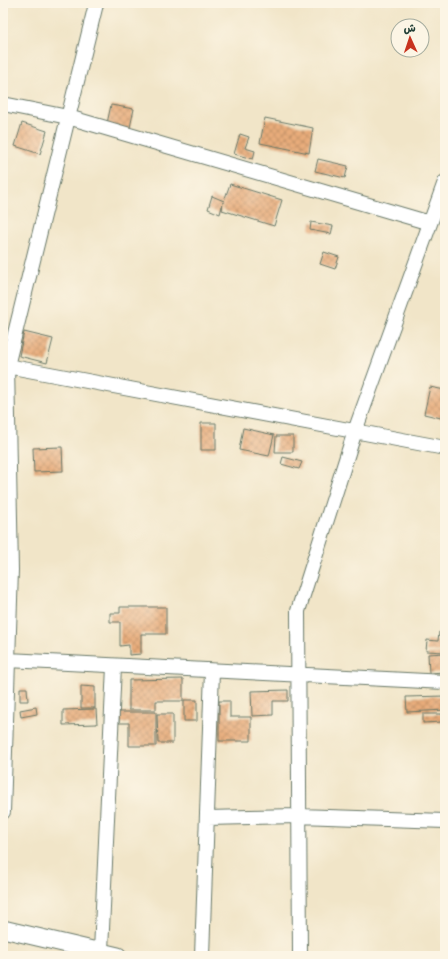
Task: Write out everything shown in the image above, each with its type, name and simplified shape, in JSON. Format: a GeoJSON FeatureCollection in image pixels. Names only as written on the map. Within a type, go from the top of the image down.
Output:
{"type":"FeatureCollection","features":[{"type":"Feature","properties":{"kind":"street"},"geometry":{"type":"LineString","coordinates":[[3,812],[12,570],[5,367],[96,4]]}},
{"type":"Feature","properties":{"kind":"street"},"geometry":{"type":"LineString","coordinates":[[3,104],[68,117],[430,223]]}},
{"type":"Feature","properties":{"kind":"street"},"geometry":{"type":"LineString","coordinates":[[313,956],[300,956],[298,611],[355,431],[445,182]]}},
{"type":"Feature","properties":{"kind":"street"},"geometry":{"type":"LineString","coordinates":[[5,367],[445,448]]}},
{"type":"Feature","properties":{"kind":"street"},"geometry":{"type":"LineString","coordinates":[[8,660],[445,682]]}},
{"type":"Feature","properties":{"kind":"street"},"geometry":{"type":"LineString","coordinates":[[101,951],[114,666]]}},
{"type":"Feature","properties":{"kind":"street"},"geometry":{"type":"LineString","coordinates":[[202,956],[212,671]]}},
{"type":"Feature","properties":{"kind":"street"},"geometry":{"type":"LineString","coordinates":[[207,818],[299,816],[445,822]]}},
{"type":"Feature","properties":{"kind":"street"},"geometry":{"type":"LineString","coordinates":[[3,929],[118,956]]}},
{"type":"Feature","properties":{"kind":"building"},"geometry":{"type":"Polygon","coordinates":[[[111,105],[134,109],[129,132],[106,128],[111,105]]]}},
{"type":"Feature","properties":{"kind":"building"},"geometry":{"type":"Polygon","coordinates":[[[265,118],[313,128],[309,153],[260,143],[265,118]]]}},
{"type":"Feature","properties":{"kind":"building"},"geometry":{"type":"Polygon","coordinates":[[[22,123],[47,131],[40,154],[15,146],[22,123]]]}},
{"type":"Feature","properties":{"kind":"building"},"geometry":{"type":"Polygon","coordinates":[[[240,134],[249,137],[245,148],[255,151],[253,159],[234,154],[240,134]]]}},
{"type":"Feature","properties":{"kind":"building"},"geometry":{"type":"Polygon","coordinates":[[[318,159],[348,166],[345,178],[315,171],[318,159]]]}},
{"type":"Feature","properties":{"kind":"building"},"geometry":{"type":"Polygon","coordinates":[[[230,184],[282,200],[274,226],[222,210],[223,202],[220,214],[208,209],[212,196],[224,201],[230,184]]]}},
{"type":"Feature","properties":{"kind":"building"},"geometry":{"type":"Polygon","coordinates":[[[311,222],[333,226],[331,234],[310,230],[311,222]]]}},
{"type":"Feature","properties":{"kind":"building"},"geometry":{"type":"Polygon","coordinates":[[[324,252],[339,257],[335,269],[320,264],[324,252]]]}},
{"type":"Feature","properties":{"kind":"building"},"geometry":{"type":"Polygon","coordinates":[[[24,332],[53,339],[47,363],[19,356],[24,332]]]}},
{"type":"Feature","properties":{"kind":"building"},"geometry":{"type":"Polygon","coordinates":[[[430,387],[445,390],[445,419],[424,414],[430,387]]]}},
{"type":"Feature","properties":{"kind":"building"},"geometry":{"type":"Polygon","coordinates":[[[201,423],[216,423],[216,450],[201,450],[201,423]]]}},
{"type":"Feature","properties":{"kind":"building"},"geometry":{"type":"Polygon","coordinates":[[[243,428],[274,435],[269,456],[239,450],[243,428]]]}},
{"type":"Feature","properties":{"kind":"building"},"geometry":{"type":"Polygon","coordinates":[[[276,436],[293,436],[293,452],[275,452],[276,436]]]}},
{"type":"Feature","properties":{"kind":"building"},"geometry":{"type":"Polygon","coordinates":[[[62,447],[63,471],[34,472],[33,448],[62,447]]]}},
{"type":"Feature","properties":{"kind":"building"},"geometry":{"type":"Polygon","coordinates":[[[283,457],[302,462],[299,469],[281,464],[283,457]]]}},
{"type":"Feature","properties":{"kind":"building"},"geometry":{"type":"Polygon","coordinates":[[[120,607],[166,607],[166,634],[141,634],[141,654],[129,655],[129,645],[120,646],[120,622],[110,622],[110,613],[120,613],[120,607]]]}},
{"type":"Feature","properties":{"kind":"building"},"geometry":{"type":"Polygon","coordinates":[[[439,632],[445,633],[445,652],[426,651],[427,640],[438,641],[439,632]]]}},
{"type":"Feature","properties":{"kind":"building"},"geometry":{"type":"Polygon","coordinates":[[[445,653],[445,672],[429,673],[428,654],[445,653]]]}},
{"type":"Feature","properties":{"kind":"building"},"geometry":{"type":"Polygon","coordinates":[[[183,679],[183,701],[156,701],[156,710],[129,710],[129,680],[183,679]]]}},
{"type":"Feature","properties":{"kind":"building"},"geometry":{"type":"Polygon","coordinates":[[[81,686],[95,687],[95,708],[81,708],[81,686]]]}},
{"type":"Feature","properties":{"kind":"building"},"geometry":{"type":"Polygon","coordinates":[[[20,688],[27,688],[28,701],[20,701],[20,688]]]}},
{"type":"Feature","properties":{"kind":"building"},"geometry":{"type":"Polygon","coordinates":[[[288,690],[288,701],[273,701],[273,715],[252,716],[251,691],[288,690]]]}},
{"type":"Feature","properties":{"kind":"building"},"geometry":{"type":"Polygon","coordinates":[[[445,696],[445,710],[407,712],[406,697],[445,696]]]}},
{"type":"Feature","properties":{"kind":"building"},"geometry":{"type":"Polygon","coordinates":[[[184,700],[197,700],[197,721],[184,721],[184,700]]]}},
{"type":"Feature","properties":{"kind":"building"},"geometry":{"type":"Polygon","coordinates":[[[219,701],[230,701],[230,717],[251,717],[251,741],[219,741],[219,701]]]}},
{"type":"Feature","properties":{"kind":"building"},"geometry":{"type":"Polygon","coordinates":[[[36,707],[37,714],[21,717],[20,710],[36,707]]]}},
{"type":"Feature","properties":{"kind":"building"},"geometry":{"type":"Polygon","coordinates":[[[96,709],[97,724],[63,725],[63,710],[96,709]]]}},
{"type":"Feature","properties":{"kind":"building"},"geometry":{"type":"Polygon","coordinates":[[[119,712],[156,712],[156,746],[129,746],[129,723],[119,723],[119,712]]]}},
{"type":"Feature","properties":{"kind":"building"},"geometry":{"type":"Polygon","coordinates":[[[157,714],[173,714],[173,743],[158,743],[157,714]]]}},
{"type":"Feature","properties":{"kind":"building"},"geometry":{"type":"Polygon","coordinates":[[[423,714],[442,714],[442,722],[423,723],[423,714]]]}}]}
